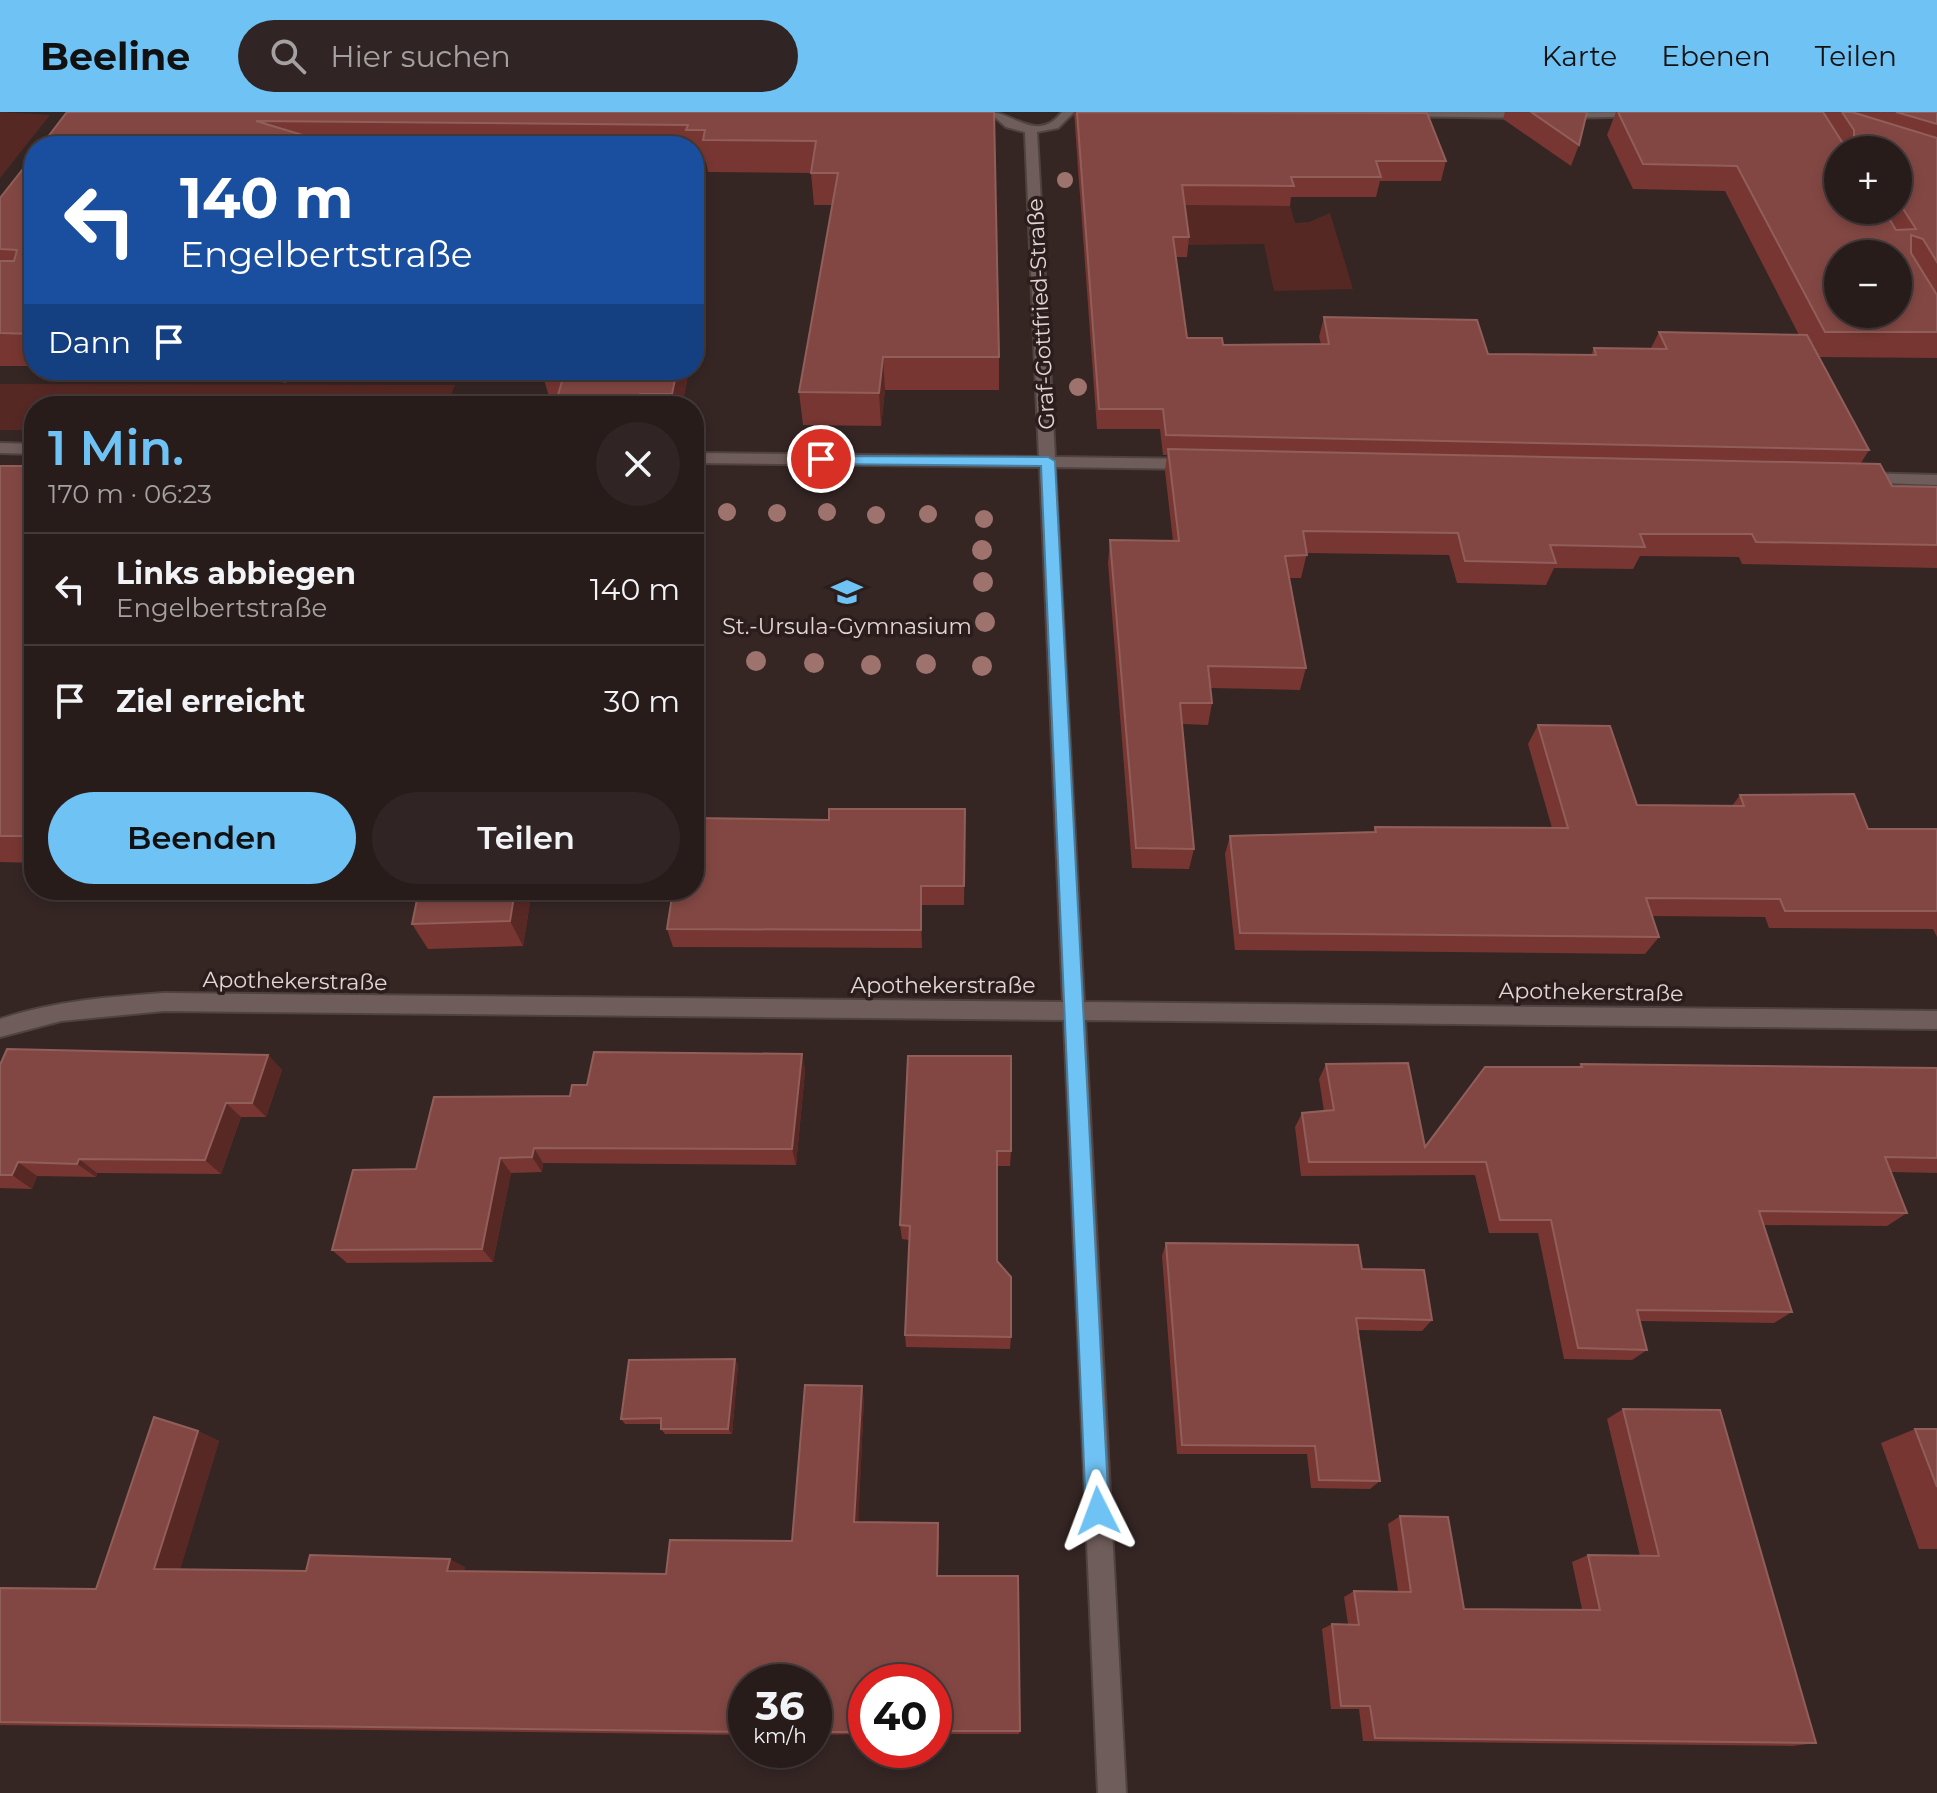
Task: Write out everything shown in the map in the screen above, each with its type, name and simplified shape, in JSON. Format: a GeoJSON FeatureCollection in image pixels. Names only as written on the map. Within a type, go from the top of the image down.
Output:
{"type":"FeatureCollection","features":[{"type":"Feature","properties":{"kind":"street"},"geometry":{"type":"LineString","coordinates":[[995,112],[1003,122],[1031,129],[1054,125],[1068,112]]}},
{"type":"Feature","properties":{"kind":"street"},"geometry":{"type":"LineString","coordinates":[[1398,112],[1641,115],[1656,112]]}},
{"type":"Feature","properties":{"kind":"street","name":"Graf-Gottfried-Straße"},"geometry":{"type":"LineString","coordinates":[[1031,129],[1112,1793]]}},
{"type":"Feature","properties":{"kind":"street"},"geometry":{"type":"LineString","coordinates":[[0,448],[24,449]]}},
{"type":"Feature","properties":{"kind":"street"},"geometry":{"type":"LineString","coordinates":[[704,458],[1214,465]]}},
{"type":"Feature","properties":{"kind":"street"},"geometry":{"type":"LineString","coordinates":[[1846,478],[1937,480]]}},
{"type":"Feature","properties":{"kind":"street","name":"Apothekerstraße"},"geometry":{"type":"LineString","coordinates":[[0,1028],[31,1016],[71,1008],[164,1002],[1937,1020]]}},
{"type":"Feature","properties":{"kind":"shaded area"},"geometry":{"type":"Polygon","coordinates":[[[0,112],[50,115],[33,136],[24,136],[24,148],[0,178],[0,112]]]}},
{"type":"Feature","properties":{"kind":"shaded area"},"geometry":{"type":"Polygon","coordinates":[[[1077,162],[1133,162],[1290,206],[1295,223],[1309,222],[1330,213],[1353,289],[1274,291],[1264,244],[1185,245],[1148,196],[1080,195],[1077,162]]]}},
{"type":"Feature","properties":{"kind":"shaded area"},"geometry":{"type":"Polygon","coordinates":[[[0,384],[455,385],[451,396],[24,396],[24,430],[0,430],[0,384]]]}},
{"type":"Feature","properties":{"kind":"building"},"geometry":{"type":"Polygon","coordinates":[[[67,112],[994,112],[999,357],[883,357],[879,393],[799,392],[838,173],[811,173],[816,141],[704,140],[705,130],[686,130],[688,125],[256,121],[306,136],[49,136],[67,112]]]}},
{"type":"Feature","properties":{"kind":"building"},"geometry":{"type":"Polygon","coordinates":[[[1077,112],[1427,113],[1446,161],[1376,161],[1381,177],[1291,177],[1294,186],[1182,185],[1189,237],[1173,237],[1187,338],[1222,338],[1223,345],[1329,344],[1324,317],[1477,320],[1488,354],[1596,355],[1594,348],[1667,349],[1659,332],[1807,335],[1869,450],[1166,435],[1163,409],[1099,409],[1077,112]]]}},
{"type":"Feature","properties":{"kind":"building"},"geometry":{"type":"Polygon","coordinates":[[[1531,112],[1587,112],[1579,145],[1531,112]]]}},
{"type":"Feature","properties":{"kind":"building"},"geometry":{"type":"Polygon","coordinates":[[[1618,112],[1823,112],[1838,136],[1824,136],[1824,224],[1892,224],[1896,230],[1916,229],[1912,223],[1912,136],[1854,136],[1854,130],[1842,112],[1852,112],[1937,138],[1937,262],[1923,239],[1911,235],[1911,240],[1824,240],[1824,328],[1912,328],[1912,255],[1937,295],[1937,332],[1825,332],[1737,166],[1643,164],[1618,112]]]}},
{"type":"Feature","properties":{"kind":"building"},"geometry":{"type":"Polygon","coordinates":[[[1896,112],[1937,112],[1937,124],[1896,112]]]}},
{"type":"Feature","properties":{"kind":"building"},"geometry":{"type":"Polygon","coordinates":[[[24,168],[24,334],[0,333],[0,261],[14,261],[17,250],[0,249],[0,198],[24,168]]]}},
{"type":"Feature","properties":{"kind":"building"},"geometry":{"type":"Polygon","coordinates":[[[562,380],[675,380],[672,394],[558,396],[562,380]]]}},
{"type":"Feature","properties":{"kind":"building"},"geometry":{"type":"Polygon","coordinates":[[[1168,449],[1880,464],[1892,486],[1937,487],[1937,545],[1756,542],[1752,534],[1640,534],[1645,547],[1550,545],[1556,563],[1465,561],[1458,533],[1303,531],[1307,555],[1285,556],[1306,668],[1208,666],[1212,703],[1180,703],[1194,849],[1136,848],[1110,540],[1179,541],[1168,449]]]}},
{"type":"Feature","properties":{"kind":"building"},"geometry":{"type":"Polygon","coordinates":[[[0,466],[24,466],[24,836],[0,836],[0,466]]]}},
{"type":"Feature","properties":{"kind":"building"},"geometry":{"type":"Polygon","coordinates":[[[1538,725],[1610,726],[1637,805],[1744,806],[1740,795],[1854,794],[1868,829],[1937,829],[1937,911],[1785,911],[1780,899],[1646,898],[1659,937],[1240,933],[1230,836],[1376,832],[1375,827],[1568,828],[1538,725]]]}},
{"type":"Feature","properties":{"kind":"building"},"geometry":{"type":"Polygon","coordinates":[[[829,809],[965,809],[964,886],[921,886],[921,930],[667,929],[671,900],[704,900],[704,818],[829,820],[829,809]]]}},
{"type":"Feature","properties":{"kind":"building"},"geometry":{"type":"Polygon","coordinates":[[[417,900],[513,900],[510,921],[412,924],[417,900]]]}},
{"type":"Feature","properties":{"kind":"building"},"geometry":{"type":"Polygon","coordinates":[[[7,1049],[268,1055],[252,1103],[226,1103],[205,1160],[79,1159],[77,1164],[18,1162],[12,1175],[0,1175],[0,1065],[7,1049]]]}},
{"type":"Feature","properties":{"kind":"building"},"geometry":{"type":"Polygon","coordinates":[[[594,1052],[802,1054],[792,1149],[534,1148],[532,1157],[500,1158],[482,1249],[332,1250],[353,1170],[416,1169],[434,1097],[570,1096],[572,1085],[587,1085],[594,1052]]]}},
{"type":"Feature","properties":{"kind":"building"},"geometry":{"type":"Polygon","coordinates":[[[908,1056],[1011,1056],[1011,1151],[997,1151],[997,1261],[1011,1277],[1011,1337],[905,1335],[910,1226],[900,1225],[908,1056]]]}},
{"type":"Feature","properties":{"kind":"building"},"geometry":{"type":"Polygon","coordinates":[[[1408,1063],[1425,1147],[1485,1067],[1582,1067],[1581,1064],[1937,1068],[1937,1158],[1885,1157],[1907,1213],[1759,1211],[1792,1312],[1637,1310],[1647,1350],[1578,1348],[1551,1220],[1500,1220],[1486,1162],[1309,1162],[1302,1113],[1334,1110],[1326,1064],[1408,1063]]]}},
{"type":"Feature","properties":{"kind":"building"},"geometry":{"type":"Polygon","coordinates":[[[1166,1243],[1358,1245],[1362,1269],[1424,1270],[1432,1320],[1356,1318],[1380,1481],[1319,1480],[1315,1446],[1182,1445],[1166,1243]]]}},
{"type":"Feature","properties":{"kind":"building"},"geometry":{"type":"Polygon","coordinates":[[[735,1359],[728,1429],[661,1429],[661,1418],[621,1419],[629,1360],[735,1359]]]}},
{"type":"Feature","properties":{"kind":"building"},"geometry":{"type":"Polygon","coordinates":[[[805,1385],[862,1386],[854,1522],[938,1523],[937,1576],[1018,1576],[1020,1731],[952,1731],[952,1664],[848,1664],[848,1732],[832,1732],[832,1664],[728,1664],[728,1732],[0,1722],[0,1588],[96,1589],[154,1417],[198,1431],[154,1569],[306,1571],[310,1555],[450,1559],[447,1571],[666,1574],[670,1540],[792,1541],[805,1385]]]}},
{"type":"Feature","properties":{"kind":"building"},"geometry":{"type":"Polygon","coordinates":[[[1623,1409],[1720,1410],[1816,1743],[1375,1738],[1370,1706],[1341,1706],[1332,1624],[1359,1625],[1354,1591],[1411,1592],[1400,1516],[1448,1517],[1464,1609],[1600,1610],[1588,1555],[1659,1556],[1623,1409]]]}},
{"type":"Feature","properties":{"kind":"building"},"geometry":{"type":"Polygon","coordinates":[[[1915,1429],[1937,1429],[1937,1487],[1915,1429]]]}},
{"type":"Feature","properties":{"kind":"place","name":"St.-Ursula-Gymnasium"},"geometry":{"type":"Point","coordinates":[847,592]}},
{"type":"Feature","properties":{"kind":"route"},"geometry":{"type":"LineString","coordinates":[[821,459],[1048,461],[1057,710],[1098,1511]]}}]}
